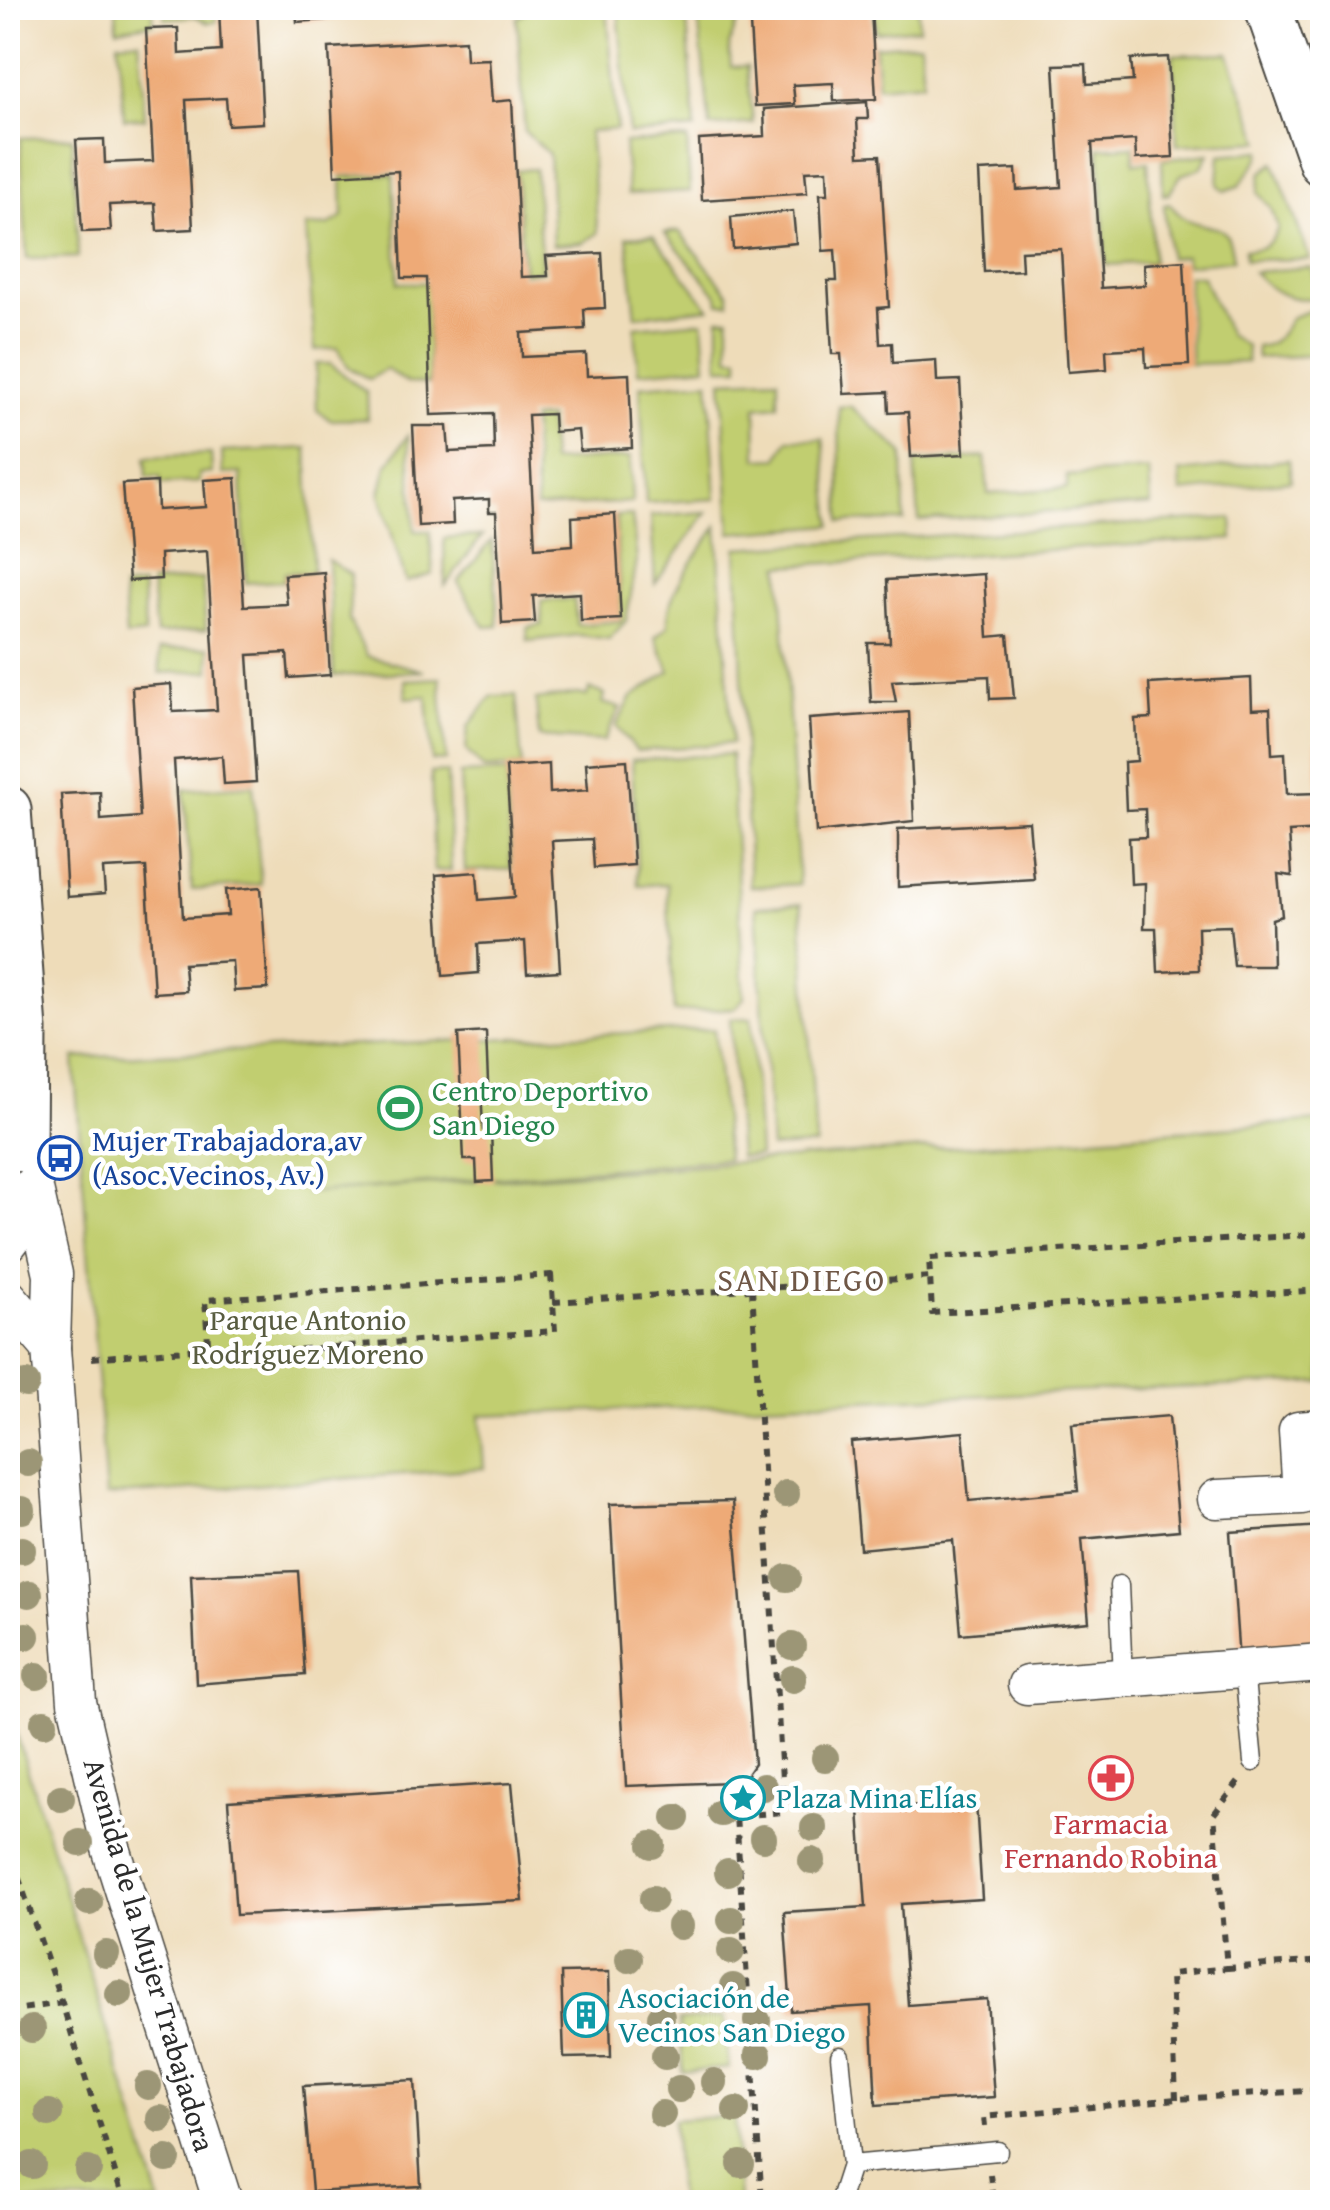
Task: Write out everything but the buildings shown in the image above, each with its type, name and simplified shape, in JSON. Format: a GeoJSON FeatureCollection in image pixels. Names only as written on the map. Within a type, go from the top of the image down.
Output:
{"type":"FeatureCollection","features":[{"type":"Feature","properties":{"kind":"street"},"geometry":{"type":"LineString","coordinates":[[1268,8],[1322,163]]}},
{"type":"Feature","properties":{"kind":"street","name":"Avenida de la Mujer Trabajadora"},"geometry":{"type":"LineString","coordinates":[[8,809],[24,1030],[21,1154],[53,1274],[51,1348],[77,1702],[111,1848],[223,2202]]}},
{"type":"Feature","properties":{"kind":"street"},"geometry":{"type":"LineString","coordinates":[[8,1244],[24,1221],[21,1154]]}},
{"type":"Feature","properties":{"kind":"street"},"geometry":{"type":"LineString","coordinates":[[8,1298],[51,1348]]}},
{"type":"Feature","properties":{"kind":"street"},"geometry":{"type":"LineString","coordinates":[[1217,1499],[1302,1495],[1298,1431],[1322,1429]]}},
{"type":"Feature","properties":{"kind":"street"},"geometry":{"type":"LineString","coordinates":[[1028,1685],[1322,1663]]}},
{"type":"Feature","properties":{"kind":"lane"},"geometry":{"type":"LineString","coordinates":[[1119,1586],[1122,1678]]}},
{"type":"Feature","properties":{"kind":"lane"},"geometry":{"type":"LineString","coordinates":[[1244,1669],[1253,1762]]}},
{"type":"Feature","properties":{"kind":"lane"},"geometry":{"type":"LineString","coordinates":[[838,2202],[851,2165],[840,2056]]}},
{"type":"Feature","properties":{"kind":"lane"},"geometry":{"type":"LineString","coordinates":[[851,2165],[993,2152]]}},
{"type":"Feature","properties":{"kind":"path"},"geometry":{"type":"LineString","coordinates":[[1322,1234],[929,1258],[932,1312],[1322,1290]]}},
{"type":"Feature","properties":{"kind":"path"},"geometry":{"type":"LineString","coordinates":[[551,1275],[553,1302],[555,1330],[209,1356],[205,1300],[551,1275]]}},
{"type":"Feature","properties":{"kind":"path"},"geometry":{"type":"LineString","coordinates":[[553,1302],[930,1277]]}},
{"type":"Feature","properties":{"kind":"path"},"geometry":{"type":"LineString","coordinates":[[752,1289],[784,1812],[736,1816],[762,2202]]}},
{"type":"Feature","properties":{"kind":"path"},"geometry":{"type":"LineString","coordinates":[[92,1358],[208,1348]]}},
{"type":"Feature","properties":{"kind":"path"},"geometry":{"type":"LineString","coordinates":[[1227,1968],[1214,1814],[1253,1762]]}},
{"type":"Feature","properties":{"kind":"path"},"geometry":{"type":"LineString","coordinates":[[8,1847],[124,2202]]}},
{"type":"Feature","properties":{"kind":"path"},"geometry":{"type":"LineString","coordinates":[[1176,2099],[1171,1974],[1322,1964],[1322,1942]]}},
{"type":"Feature","properties":{"kind":"path"},"geometry":{"type":"LineString","coordinates":[[8,2011],[62,2003]]}},
{"type":"Feature","properties":{"kind":"path"},"geometry":{"type":"LineString","coordinates":[[993,2152],[984,2118],[1176,2099],[1322,2090]]}},
{"type":"Feature","properties":{"kind":"green space"},"geometry":{"type":"Polygon","coordinates":[[[116,8],[153,8],[153,23],[117,29],[116,8]]]}},
{"type":"Feature","properties":{"kind":"green space"},"geometry":{"type":"Polygon","coordinates":[[[164,8],[215,8],[216,22],[208,23],[195,16],[165,19],[164,8]]]}},
{"type":"Feature","properties":{"kind":"green space"},"geometry":{"type":"Polygon","coordinates":[[[530,8],[607,8],[617,129],[589,132],[598,233],[582,243],[553,245],[549,154],[525,132],[517,18],[530,8]]]}},
{"type":"Feature","properties":{"kind":"green space"},"geometry":{"type":"Polygon","coordinates":[[[618,8],[686,8],[695,129],[629,134],[618,8]]]}},
{"type":"Feature","properties":{"kind":"green space"},"geometry":{"type":"Polygon","coordinates":[[[697,8],[743,8],[729,45],[731,67],[747,66],[753,123],[710,127],[697,8]]]}},
{"type":"Feature","properties":{"kind":"green space"},"geometry":{"type":"Polygon","coordinates":[[[875,8],[918,8],[919,28],[876,32],[875,8]]]}},
{"type":"Feature","properties":{"kind":"green space"},"geometry":{"type":"Polygon","coordinates":[[[139,40],[145,118],[124,119],[118,42],[139,40]]]}},
{"type":"Feature","properties":{"kind":"green space"},"geometry":{"type":"Polygon","coordinates":[[[920,43],[923,82],[878,86],[875,46],[920,43]]]}},
{"type":"Feature","properties":{"kind":"green space"},"geometry":{"type":"Polygon","coordinates":[[[1228,53],[1261,141],[1177,145],[1173,55],[1228,53]]]}},
{"type":"Feature","properties":{"kind":"green space"},"geometry":{"type":"Polygon","coordinates":[[[72,137],[78,257],[27,259],[20,138],[72,137]]]}},
{"type":"Feature","properties":{"kind":"green space"},"geometry":{"type":"Polygon","coordinates":[[[687,139],[690,191],[628,194],[624,143],[687,139]]]}},
{"type":"Feature","properties":{"kind":"green space"},"geometry":{"type":"Polygon","coordinates":[[[1133,146],[1134,163],[1148,162],[1153,262],[1106,265],[1099,148],[1133,146]]]}},
{"type":"Feature","properties":{"kind":"green space"},"geometry":{"type":"Polygon","coordinates":[[[1261,151],[1239,186],[1224,191],[1218,184],[1220,155],[1261,151]]]}},
{"type":"Feature","properties":{"kind":"green space"},"geometry":{"type":"Polygon","coordinates":[[[1209,154],[1201,168],[1181,175],[1169,194],[1163,195],[1162,160],[1209,154]]]}},
{"type":"Feature","properties":{"kind":"green space"},"geometry":{"type":"Polygon","coordinates":[[[1274,163],[1310,259],[1245,260],[1245,250],[1266,245],[1278,228],[1271,208],[1258,193],[1261,173],[1274,163]]]}},
{"type":"Feature","properties":{"kind":"green space"},"geometry":{"type":"Polygon","coordinates":[[[535,169],[542,271],[524,273],[516,170],[535,169]]]}},
{"type":"Feature","properties":{"kind":"green space"},"geometry":{"type":"Polygon","coordinates":[[[393,174],[398,283],[427,283],[429,384],[407,383],[386,369],[369,379],[348,367],[337,348],[315,350],[306,227],[329,225],[343,217],[342,177],[393,174]]]}},
{"type":"Feature","properties":{"kind":"green space"},"geometry":{"type":"Polygon","coordinates":[[[1169,204],[1185,219],[1225,233],[1233,260],[1187,265],[1185,256],[1169,258],[1164,205],[1169,204]]]}},
{"type":"Feature","properties":{"kind":"green space"},"geometry":{"type":"Polygon","coordinates":[[[679,231],[729,294],[729,303],[719,303],[718,296],[665,233],[679,231]]]}},
{"type":"Feature","properties":{"kind":"green space"},"geometry":{"type":"Polygon","coordinates":[[[653,235],[709,308],[636,316],[627,237],[653,235]]]}},
{"type":"Feature","properties":{"kind":"green space"},"geometry":{"type":"Polygon","coordinates":[[[1311,267],[1317,298],[1282,294],[1253,272],[1311,267]]]}},
{"type":"Feature","properties":{"kind":"green space"},"geometry":{"type":"Polygon","coordinates":[[[1188,276],[1202,276],[1229,335],[1246,346],[1247,362],[1191,364],[1188,276]]]}},
{"type":"Feature","properties":{"kind":"green space"},"geometry":{"type":"Polygon","coordinates":[[[1314,309],[1322,311],[1322,355],[1257,358],[1256,347],[1273,341],[1292,317],[1314,309]]]}},
{"type":"Feature","properties":{"kind":"green space"},"geometry":{"type":"Polygon","coordinates":[[[719,318],[729,318],[729,356],[739,357],[739,367],[719,367],[719,318]]]}},
{"type":"Feature","properties":{"kind":"green space"},"geometry":{"type":"Polygon","coordinates":[[[703,321],[706,366],[638,372],[635,327],[703,321]]]}},
{"type":"Feature","properties":{"kind":"green space"},"geometry":{"type":"Polygon","coordinates":[[[316,364],[330,364],[367,393],[368,419],[330,420],[317,410],[316,364]]]}},
{"type":"Feature","properties":{"kind":"green space"},"geometry":{"type":"Polygon","coordinates":[[[778,378],[778,405],[756,407],[757,459],[778,458],[788,439],[823,439],[832,525],[731,533],[722,380],[778,378]]]}},
{"type":"Feature","properties":{"kind":"green space"},"geometry":{"type":"Polygon","coordinates":[[[709,381],[716,499],[646,503],[640,386],[709,381]]]}},
{"type":"Feature","properties":{"kind":"green space"},"geometry":{"type":"Polygon","coordinates":[[[850,406],[903,453],[904,521],[841,522],[839,407],[850,406]]]}},
{"type":"Feature","properties":{"kind":"green space"},"geometry":{"type":"Polygon","coordinates":[[[548,418],[551,462],[630,457],[632,502],[537,508],[532,419],[548,418]]]}},
{"type":"Feature","properties":{"kind":"green space"},"geometry":{"type":"Polygon","coordinates":[[[408,435],[415,531],[430,531],[433,574],[406,582],[380,494],[387,466],[408,435]]]}},
{"type":"Feature","properties":{"kind":"green space"},"geometry":{"type":"Polygon","coordinates":[[[307,448],[313,572],[284,573],[284,581],[246,583],[241,473],[223,474],[222,452],[307,448]]]}},
{"type":"Feature","properties":{"kind":"green space"},"geometry":{"type":"Polygon","coordinates":[[[211,454],[212,473],[199,474],[199,482],[161,484],[160,476],[147,477],[146,457],[211,454]]]}},
{"type":"Feature","properties":{"kind":"green space"},"geometry":{"type":"Polygon","coordinates":[[[985,457],[988,494],[1067,488],[1067,476],[1149,470],[1151,505],[919,521],[915,462],[985,457]]]}},
{"type":"Feature","properties":{"kind":"green space"},"geometry":{"type":"Polygon","coordinates":[[[1289,460],[1291,481],[1181,492],[1180,472],[1289,460]]]}},
{"type":"Feature","properties":{"kind":"green space"},"geometry":{"type":"Polygon","coordinates":[[[707,512],[655,584],[651,516],[707,512]]]}},
{"type":"Feature","properties":{"kind":"green space"},"geometry":{"type":"Polygon","coordinates":[[[632,515],[637,561],[626,621],[609,639],[579,635],[528,641],[527,628],[542,625],[541,601],[574,599],[577,625],[621,621],[616,516],[632,515]]]}},
{"type":"Feature","properties":{"kind":"green space"},"geometry":{"type":"Polygon","coordinates":[[[1232,518],[1233,539],[780,566],[799,884],[750,887],[737,548],[1232,518]]]}},
{"type":"Feature","properties":{"kind":"green space"},"geometry":{"type":"Polygon","coordinates":[[[717,526],[732,743],[637,751],[616,726],[632,697],[670,671],[655,637],[668,626],[677,586],[717,526]]]}},
{"type":"Feature","properties":{"kind":"green space"},"geometry":{"type":"Polygon","coordinates":[[[482,536],[445,586],[444,538],[482,536]]]}},
{"type":"Feature","properties":{"kind":"green space"},"geometry":{"type":"Polygon","coordinates":[[[492,540],[498,626],[485,627],[458,582],[492,540]]]}},
{"type":"Feature","properties":{"kind":"green space"},"geometry":{"type":"Polygon","coordinates":[[[328,560],[351,575],[349,620],[367,656],[424,671],[334,676],[328,560]]]}},
{"type":"Feature","properties":{"kind":"green space"},"geometry":{"type":"Polygon","coordinates":[[[202,579],[206,630],[156,634],[151,583],[202,579]]]}},
{"type":"Feature","properties":{"kind":"green space"},"geometry":{"type":"Polygon","coordinates":[[[142,586],[145,634],[126,636],[123,588],[142,586]]]}},
{"type":"Feature","properties":{"kind":"green space"},"geometry":{"type":"Polygon","coordinates":[[[209,647],[210,671],[160,673],[159,650],[209,647]]]}},
{"type":"Feature","properties":{"kind":"green space"},"geometry":{"type":"Polygon","coordinates":[[[440,678],[446,760],[432,761],[427,696],[406,698],[405,680],[440,678]]]}},
{"type":"Feature","properties":{"kind":"green space"},"geometry":{"type":"Polygon","coordinates":[[[589,689],[605,694],[603,703],[620,708],[604,741],[539,737],[536,700],[587,696],[589,689]]]}},
{"type":"Feature","properties":{"kind":"green space"},"geometry":{"type":"Polygon","coordinates":[[[516,695],[522,766],[484,769],[466,750],[468,727],[492,696],[516,695]]]}},
{"type":"Feature","properties":{"kind":"green space"},"geometry":{"type":"Polygon","coordinates":[[[731,754],[744,998],[735,1008],[674,1012],[667,884],[638,885],[632,760],[731,754]]]}},
{"type":"Feature","properties":{"kind":"green space"},"geometry":{"type":"Polygon","coordinates":[[[447,772],[451,870],[434,871],[431,773],[447,772]]]}},
{"type":"Feature","properties":{"kind":"green space"},"geometry":{"type":"Polygon","coordinates":[[[507,772],[511,869],[465,871],[460,774],[507,772]]]}},
{"type":"Feature","properties":{"kind":"green space"},"geometry":{"type":"Polygon","coordinates":[[[253,785],[261,884],[192,890],[184,790],[253,785]]]}},
{"type":"Feature","properties":{"kind":"green space"},"geometry":{"type":"Polygon","coordinates":[[[801,904],[816,1145],[771,1148],[756,907],[801,904]]]}},
{"type":"Feature","properties":{"kind":"green space"},"geometry":{"type":"Polygon","coordinates":[[[751,1018],[759,1156],[739,1157],[730,1019],[751,1018]]]}},
{"type":"Feature","properties":{"kind":"green space","name":"Parque Antonio Rodríguez Moreno"},"geometry":{"type":"Polygon","coordinates":[[[714,1029],[727,1159],[304,1193],[1322,1121],[1322,1382],[480,1415],[484,1468],[106,1496],[74,1058],[714,1029]]]}},
{"type":"Feature","properties":{"kind":"green space"},"geometry":{"type":"Polygon","coordinates":[[[8,1706],[160,2202],[8,2202],[8,1706]]]}},
{"type":"Feature","properties":{"kind":"green space"},"geometry":{"type":"Polygon","coordinates":[[[724,2017],[729,2068],[683,2072],[679,2021],[724,2017]]]}},
{"type":"Feature","properties":{"kind":"green space"},"geometry":{"type":"Polygon","coordinates":[[[734,2116],[739,2202],[678,2202],[673,2120],[734,2116]]]}},
{"type":"Feature","properties":{"kind":"place","name":"Centro Deportivo San Diego"},"geometry":{"type":"Point","coordinates":[400,1108]}},
{"type":"Feature","properties":{"kind":"place","name":"Mujer Trabajadora,av (Asoc.Vecinos, Av.)"},"geometry":{"type":"Point","coordinates":[60,1158]}},
{"type":"Feature","properties":{"kind":"place","name":"Farmacia Fernando Robina"},"geometry":{"type":"Point","coordinates":[1111,1778]}},
{"type":"Feature","properties":{"kind":"place","name":"Plaza Mina Elías"},"geometry":{"type":"Point","coordinates":[743,1798]}},
{"type":"Feature","properties":{"kind":"place","name":"Asociación de Vecinos San Diego"},"geometry":{"type":"Point","coordinates":[586,2015]}},
{"type":"Feature","properties":{"kind":"district","name":"SAN DIEGO"},"geometry":{"type":"Point","coordinates":[802,1280]}}]}
